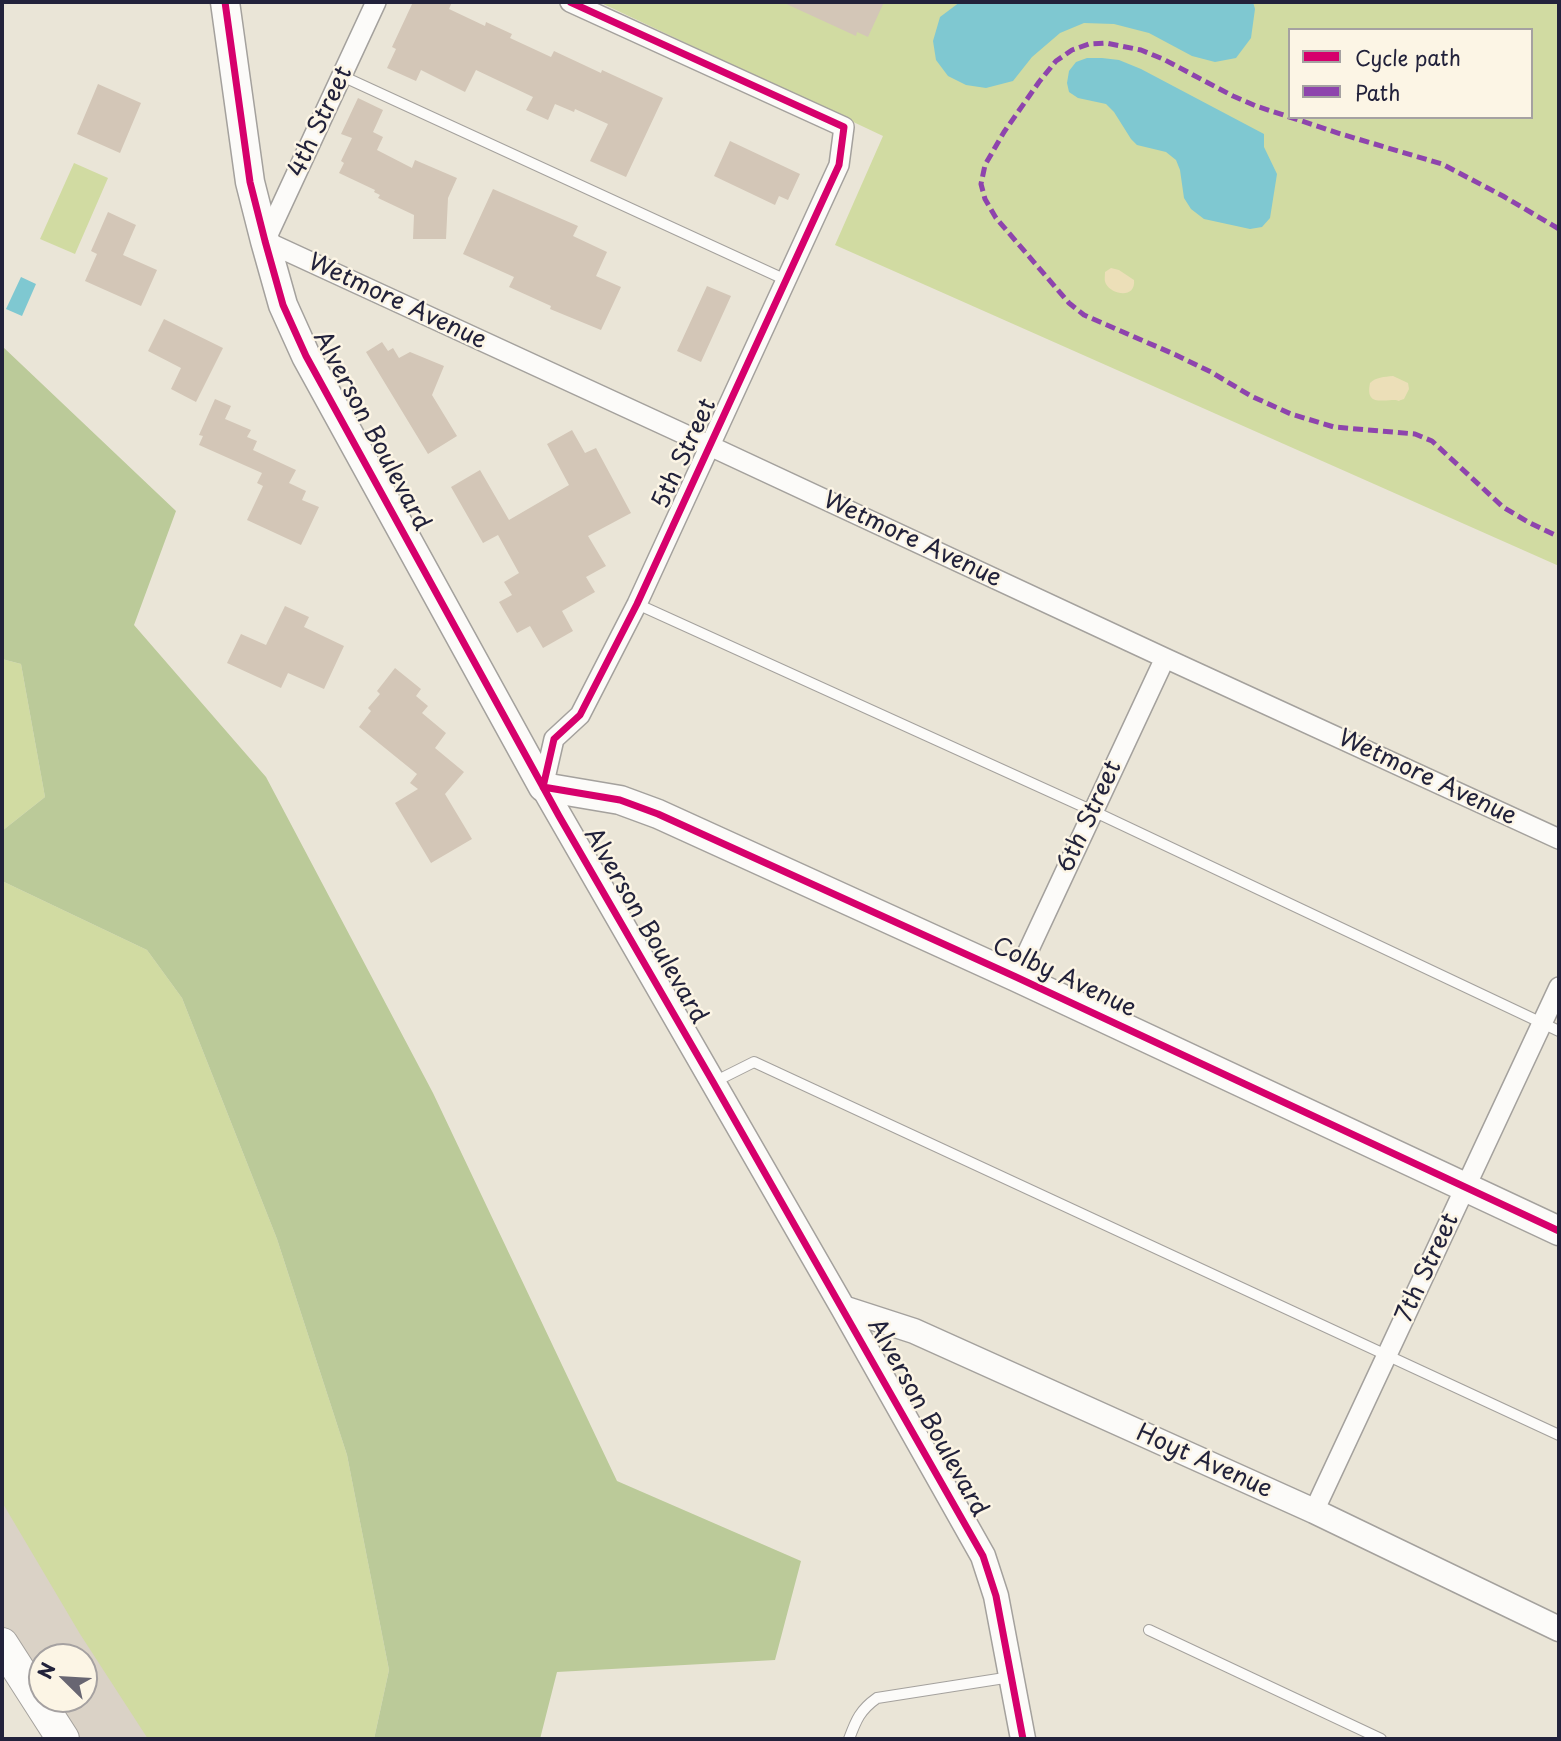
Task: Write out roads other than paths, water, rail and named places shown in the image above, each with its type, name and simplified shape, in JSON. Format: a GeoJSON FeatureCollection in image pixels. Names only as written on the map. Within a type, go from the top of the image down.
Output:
{"type":"FeatureCollection","features":[{"type":"Feature","properties":{"kind":"main road","name":"Alverson Boulevard"},"geometry":{"type":"LineString","coordinates":[[225,2],[250,182],[284,305],[306,356],[543,787]]}},
{"type":"Feature","properties":{"kind":"main road","name":"Colby Avenue"},"geometry":{"type":"LineString","coordinates":[[543,787],[620,800],[658,814],[1016,976],[1559,1231]]}},
{"type":"Feature","properties":{"kind":"main road"},"geometry":{"type":"LineString","coordinates":[[2,1644],[62,1739]]}},
{"type":"Feature","properties":{"kind":"street","name":"4th Street"},"geometry":{"type":"LineString","coordinates":[[265,241],[376,2]]}},
{"type":"Feature","properties":{"kind":"street","name":"5th Street"},"geometry":{"type":"LineString","coordinates":[[543,787],[554,739],[580,715],[637,604],[839,164],[844,127],[570,2]]}},
{"type":"Feature","properties":{"kind":"street","name":"Wetmore Avenue"},"geometry":{"type":"LineString","coordinates":[[265,241],[1559,839]]}},
{"type":"Feature","properties":{"kind":"street","name":"6th Street"},"geometry":{"type":"LineString","coordinates":[[1016,976],[1165,658]]}},
{"type":"Feature","properties":{"kind":"street","name":"Alverson Boulevard"},"geometry":{"type":"LineString","coordinates":[[543,787],[983,1556],[996,1596],[1023,1739]]}},
{"type":"Feature","properties":{"kind":"street","name":"7th Street"},"geometry":{"type":"LineString","coordinates":[[1314,1511],[1466,1188],[1551,1027],[1559,987]]}},
{"type":"Feature","properties":{"kind":"street","name":"Hoyt Avenue"},"geometry":{"type":"LineString","coordinates":[[843,1308],[914,1331],[1314,1511],[1559,1629]]}},
{"type":"Feature","properties":{"kind":"lane"},"geometry":{"type":"LineString","coordinates":[[342,76],[786,280]]}},
{"type":"Feature","properties":{"kind":"lane"},"geometry":{"type":"LineString","coordinates":[[637,604],[1093,811],[1551,1027]]}},
{"type":"Feature","properties":{"kind":"lane"},"geometry":{"type":"LineString","coordinates":[[713,1082],[754,1062],[1559,1435]]}},
{"type":"Feature","properties":{"kind":"lane"},"geometry":{"type":"LineString","coordinates":[[1149,1630],[1381,1739]]}},
{"type":"Feature","properties":{"kind":"lane"},"geometry":{"type":"LineString","coordinates":[[849,1739],[855,1721],[865,1707],[877,1698],[1012,1677]]}},
{"type":"Feature","properties":{"kind":"water"},"geometry":{"type":"Polygon","coordinates":[[[960,2],[1253,2],[1255,9],[1251,38],[1236,58],[1215,62],[1192,56],[1149,33],[1114,24],[1084,23],[1060,33],[1032,57],[1013,81],[986,88],[966,85],[948,76],[936,60],[933,41],[940,17],[960,2]]]}},
{"type":"Feature","properties":{"kind":"water"},"geometry":{"type":"Polygon","coordinates":[[[1087,58],[1119,60],[1141,69],[1264,134],[1264,147],[1277,174],[1270,218],[1262,227],[1250,229],[1204,219],[1191,209],[1184,198],[1176,160],[1166,152],[1137,145],[1106,104],[1078,98],[1069,92],[1069,71],[1076,62],[1087,58]]]}},
{"type":"Feature","properties":{"kind":"water"},"geometry":{"type":"Polygon","coordinates":[[[21,277],[36,284],[22,316],[6,309],[21,277]]]}}]}
